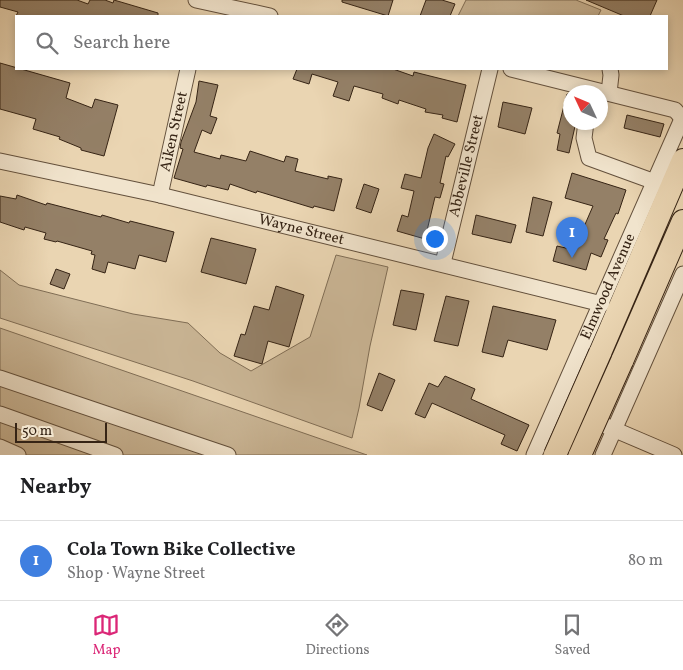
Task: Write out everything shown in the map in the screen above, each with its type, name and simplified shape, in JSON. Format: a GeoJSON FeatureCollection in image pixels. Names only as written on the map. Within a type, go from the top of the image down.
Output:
{"type":"FeatureCollection","features":[{"type":"Feature","properties":{"kind":"highway"},"geometry":{"type":"LineString","coordinates":[[555,455],[683,160]]}},
{"type":"Feature","properties":{"kind":"highway"},"geometry":{"type":"LineString","coordinates":[[580,455],[683,222]]}},
{"type":"Feature","properties":{"kind":"street"},"geometry":{"type":"LineString","coordinates":[[201,4],[264,15]]}},
{"type":"Feature","properties":{"kind":"street","name":"Aiken Street"},"geometry":{"type":"LineString","coordinates":[[160,195],[188,70]]}},
{"type":"Feature","properties":{"kind":"street","name":"Abbeville Street"},"geometry":{"type":"LineString","coordinates":[[442,263],[490,70]]}},
{"type":"Feature","properties":{"kind":"street"},"geometry":{"type":"LineString","coordinates":[[516,70],[572,85]]}},
{"type":"Feature","properties":{"kind":"street"},"geometry":{"type":"LineString","coordinates":[[610,70],[609,93],[675,110],[683,119]]}},
{"type":"Feature","properties":{"kind":"street","name":"Elmwood Avenue"},"geometry":{"type":"LineString","coordinates":[[534,455],[683,119]]}},
{"type":"Feature","properties":{"kind":"street"},"geometry":{"type":"LineString","coordinates":[[585,130],[584,138],[589,158],[655,182]]}},
{"type":"Feature","properties":{"kind":"street","name":"Wayne Street"},"geometry":{"type":"LineString","coordinates":[[0,161],[160,195],[602,304]]}},
{"type":"Feature","properties":{"kind":"street"},"geometry":{"type":"LineString","coordinates":[[603,455],[610,428],[683,274]]}},
{"type":"Feature","properties":{"kind":"street"},"geometry":{"type":"LineString","coordinates":[[0,378],[228,455]]}},
{"type":"Feature","properties":{"kind":"street"},"geometry":{"type":"LineString","coordinates":[[0,414],[115,455]]}},
{"type":"Feature","properties":{"kind":"street"},"geometry":{"type":"LineString","coordinates":[[610,428],[674,455]]}},
{"type":"Feature","properties":{"kind":"street"},"geometry":{"type":"LineString","coordinates":[[0,447],[18,455]]}},
{"type":"Feature","properties":{"kind":"shaded area"},"geometry":{"type":"Polygon","coordinates":[[[466,0],[576,0],[601,10],[598,15],[458,15],[466,0]]]}},
{"type":"Feature","properties":{"kind":"shaded area"},"geometry":{"type":"Polygon","coordinates":[[[336,255],[388,267],[352,438],[193,381],[0,318],[0,270],[19,285],[133,314],[188,323],[220,353],[251,371],[310,337],[336,255]]]}},
{"type":"Feature","properties":{"kind":"shaded area"},"geometry":{"type":"Polygon","coordinates":[[[0,328],[367,455],[0,455],[0,328]]]}},
{"type":"Feature","properties":{"kind":"building"},"geometry":{"type":"Polygon","coordinates":[[[0,0],[77,0],[88,4],[90,0],[105,0],[113,3],[114,0],[158,13],[158,15],[16,15],[18,12],[0,7],[0,0]]]}},
{"type":"Feature","properties":{"kind":"building"},"geometry":{"type":"Polygon","coordinates":[[[342,0],[393,0],[388,15],[342,2],[342,0]]]}},
{"type":"Feature","properties":{"kind":"building"},"geometry":{"type":"Polygon","coordinates":[[[426,0],[442,0],[455,4],[450,15],[420,15],[426,0]]]}},
{"type":"Feature","properties":{"kind":"building"},"geometry":{"type":"Polygon","coordinates":[[[586,0],[657,0],[650,15],[622,15],[586,0]]]}},
{"type":"Feature","properties":{"kind":"building"},"geometry":{"type":"Polygon","coordinates":[[[0,63],[15,67],[15,70],[24,70],[70,83],[66,98],[92,108],[95,99],[118,105],[104,156],[81,150],[81,148],[59,139],[60,137],[33,129],[36,119],[0,109],[0,63]]]}},
{"type":"Feature","properties":{"kind":"building"},"geometry":{"type":"Polygon","coordinates":[[[297,70],[396,70],[413,76],[414,72],[466,85],[457,122],[442,118],[443,115],[425,112],[426,109],[399,100],[398,104],[382,98],[383,94],[354,86],[349,101],[333,96],[338,82],[312,74],[309,84],[293,79],[297,70]]]}},
{"type":"Feature","properties":{"kind":"building"},"geometry":{"type":"Polygon","coordinates":[[[199,81],[218,85],[210,116],[217,118],[211,134],[202,130],[194,152],[220,159],[221,155],[246,161],[250,151],[284,162],[286,156],[298,159],[295,171],[328,179],[328,176],[342,179],[334,211],[314,206],[313,208],[230,184],[228,190],[207,185],[206,187],[174,178],[183,149],[180,148],[181,142],[196,102],[199,81]]]}},
{"type":"Feature","properties":{"kind":"building"},"geometry":{"type":"Polygon","coordinates":[[[503,102],[532,108],[525,134],[498,127],[503,102]]]}},
{"type":"Feature","properties":{"kind":"building"},"geometry":{"type":"Polygon","coordinates":[[[563,110],[563,130],[574,130],[569,153],[557,150],[560,134],[557,133],[563,110]]]}},
{"type":"Feature","properties":{"kind":"building"},"geometry":{"type":"Polygon","coordinates":[[[627,115],[664,124],[660,137],[624,128],[627,115]]]}},
{"type":"Feature","properties":{"kind":"building"},"geometry":{"type":"Polygon","coordinates":[[[434,134],[455,144],[448,157],[446,156],[440,183],[444,184],[440,198],[435,197],[425,239],[397,231],[402,215],[408,217],[414,191],[401,188],[405,174],[421,178],[428,148],[434,134]]]}},
{"type":"Feature","properties":{"kind":"building"},"geometry":{"type":"Polygon","coordinates":[[[572,173],[626,190],[618,214],[616,213],[604,239],[608,240],[601,257],[591,253],[586,270],[553,261],[557,246],[570,249],[580,227],[583,229],[593,206],[565,198],[572,173]]]}},
{"type":"Feature","properties":{"kind":"building"},"geometry":{"type":"Polygon","coordinates":[[[364,184],[379,189],[371,213],[356,208],[364,184]]]}},
{"type":"Feature","properties":{"kind":"building"},"geometry":{"type":"Polygon","coordinates":[[[17,195],[46,205],[47,203],[101,217],[102,215],[129,223],[130,221],[174,232],[166,262],[139,255],[135,269],[108,262],[105,273],[92,269],[95,255],[91,254],[92,251],[44,239],[46,233],[25,227],[24,230],[0,222],[0,196],[16,199],[17,195]]]}},
{"type":"Feature","properties":{"kind":"building"},"geometry":{"type":"Polygon","coordinates":[[[533,197],[552,202],[543,236],[526,232],[533,197]]]}},
{"type":"Feature","properties":{"kind":"building"},"geometry":{"type":"Polygon","coordinates":[[[476,215],[516,225],[511,243],[472,234],[476,215]]]}},
{"type":"Feature","properties":{"kind":"building"},"geometry":{"type":"Polygon","coordinates":[[[211,238],[256,249],[246,284],[201,272],[211,238]]]}},
{"type":"Feature","properties":{"kind":"building"},"geometry":{"type":"Polygon","coordinates":[[[56,269],[70,274],[64,289],[50,284],[56,269]]]}},
{"type":"Feature","properties":{"kind":"building"},"geometry":{"type":"Polygon","coordinates":[[[276,286],[304,295],[289,347],[268,341],[262,364],[234,356],[241,334],[245,335],[254,306],[269,310],[276,286]]]}},
{"type":"Feature","properties":{"kind":"building"},"geometry":{"type":"Polygon","coordinates":[[[401,290],[424,294],[416,330],[393,325],[401,290]]]}},
{"type":"Feature","properties":{"kind":"building"},"geometry":{"type":"Polygon","coordinates":[[[446,296],[469,301],[458,346],[434,341],[446,296]]]}},
{"type":"Feature","properties":{"kind":"building"},"geometry":{"type":"Polygon","coordinates":[[[493,306],[556,320],[547,350],[508,340],[503,357],[482,352],[493,306]]]}},
{"type":"Feature","properties":{"kind":"building"},"geometry":{"type":"Polygon","coordinates":[[[379,373],[395,380],[382,411],[367,405],[379,373]]]}},
{"type":"Feature","properties":{"kind":"building"},"geometry":{"type":"Polygon","coordinates":[[[445,376],[475,389],[471,399],[529,425],[517,451],[501,444],[505,435],[432,403],[425,418],[415,414],[429,383],[438,387],[445,376]]]}},
{"type":"Feature","properties":{"kind":"place","name":"Cola Town Bike Collective"},"geometry":{"type":"Point","coordinates":[572,258]}}]}
